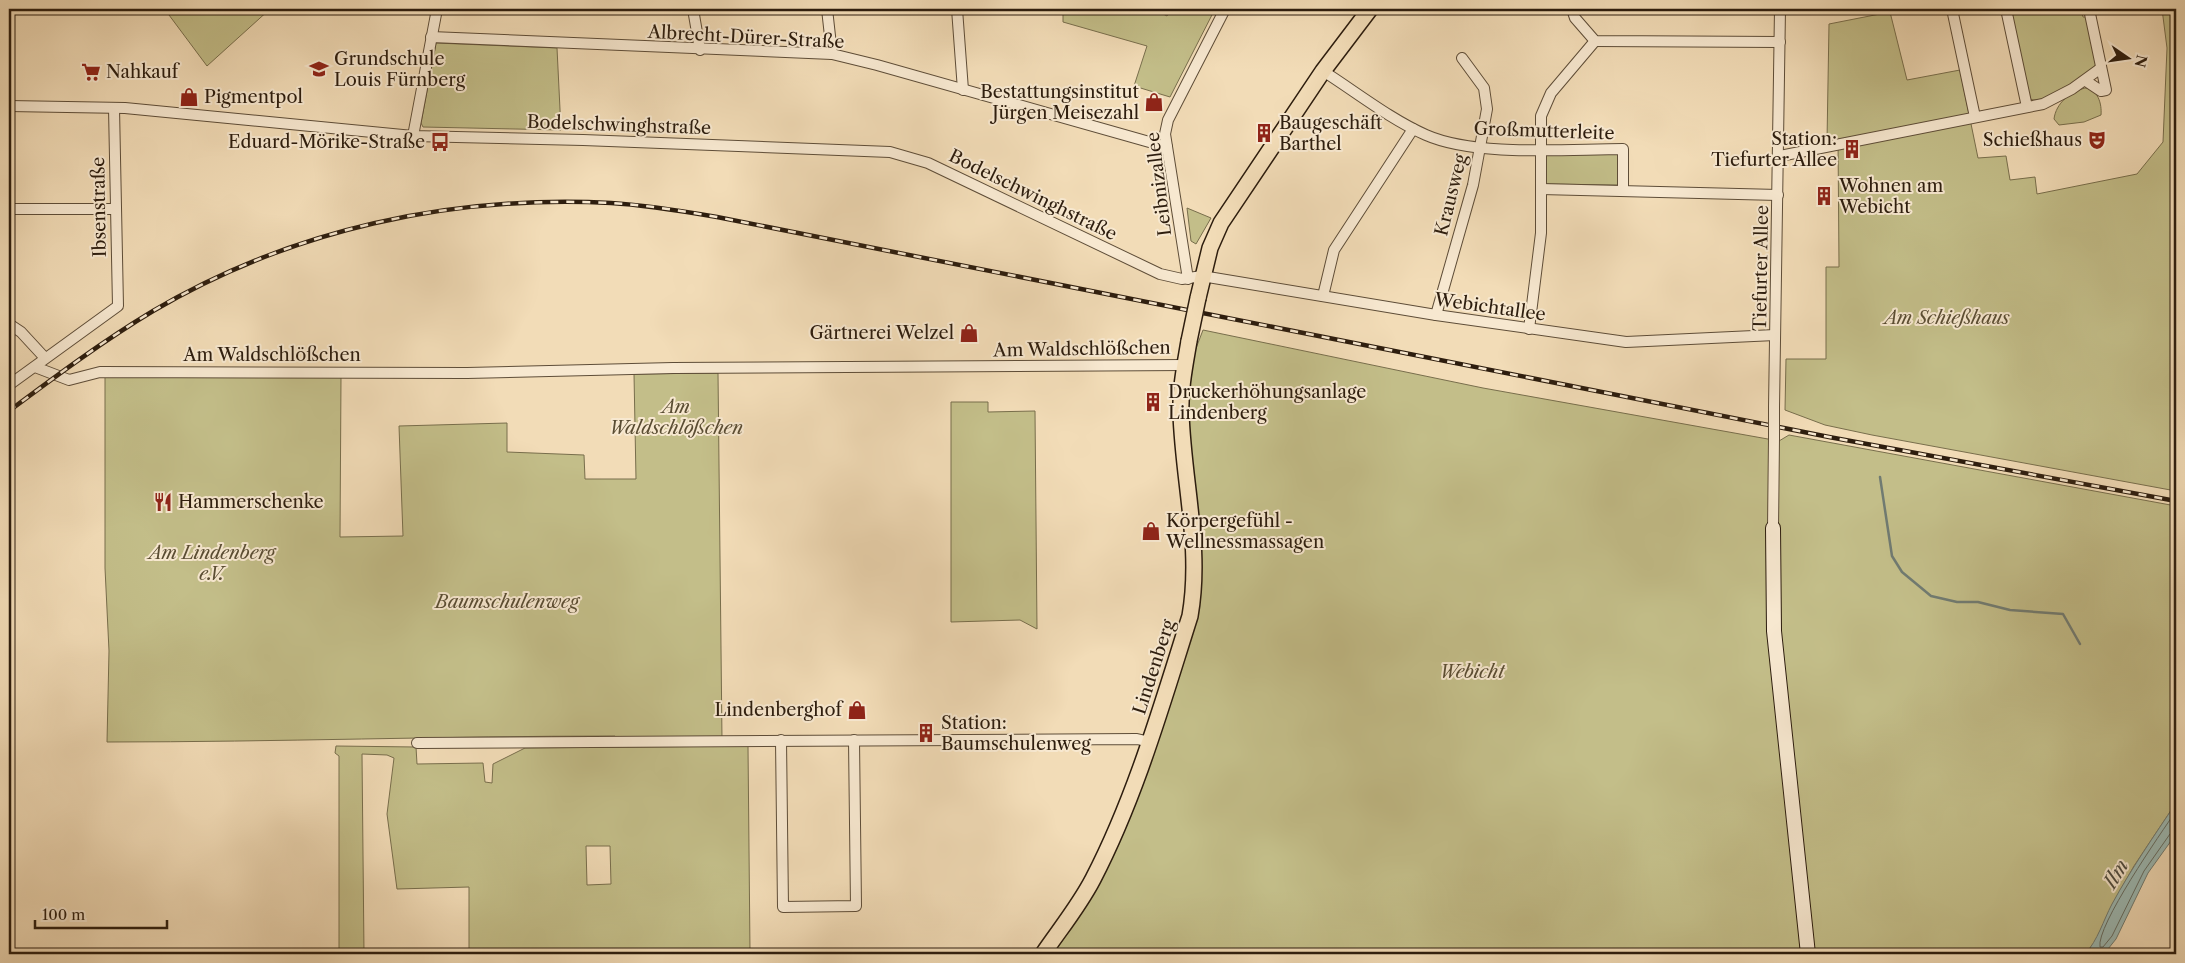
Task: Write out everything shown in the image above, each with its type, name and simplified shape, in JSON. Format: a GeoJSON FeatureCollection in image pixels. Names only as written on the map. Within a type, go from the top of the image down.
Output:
{"type":"FeatureCollection","features":[{"type":"Feature","properties":{"kind":"main road","name":"Lindenberg"},"geometry":{"type":"LineString","coordinates":[[1043,954],[1093,880],[1125,807],[1150,742],[1190,616],[1194,592],[1194,560],[1181,413],[1185,365],[1198,298],[1195,277],[1221,223],[1323,70],[1370,9]]}},
{"type":"Feature","properties":{"kind":"street"},"geometry":{"type":"LineString","coordinates":[[413,136],[437,9]]}},
{"type":"Feature","properties":{"kind":"street"},"geometry":{"type":"LineString","coordinates":[[693,9],[700,50]]}},
{"type":"Feature","properties":{"kind":"street"},"geometry":{"type":"LineString","coordinates":[[826,9],[832,54]]}},
{"type":"Feature","properties":{"kind":"street"},"geometry":{"type":"LineString","coordinates":[[957,9],[963,90]]}},
{"type":"Feature","properties":{"kind":"street"},"geometry":{"type":"LineString","coordinates":[[1572,9],[1574,18],[1595,41],[1780,42]]}},
{"type":"Feature","properties":{"kind":"street","name":"Tiefurter Allee"},"geometry":{"type":"LineString","coordinates":[[1773,528],[1775,335],[1780,156],[1780,9]]}},
{"type":"Feature","properties":{"kind":"street"},"geometry":{"type":"LineString","coordinates":[[1952,9],[1975,117]]}},
{"type":"Feature","properties":{"kind":"street"},"geometry":{"type":"LineString","coordinates":[[2006,9],[2027,106]]}},
{"type":"Feature","properties":{"kind":"street"},"geometry":{"type":"LineString","coordinates":[[2086,81],[2100,91],[2106,90],[2089,9]]}},
{"type":"Feature","properties":{"kind":"street","name":"Leibnizallee"},"geometry":{"type":"LineString","coordinates":[[1195,277],[1165,134],[1168,120],[1222,10]]}},
{"type":"Feature","properties":{"kind":"street","name":"Albrecht-Dürer-Straße"},"geometry":{"type":"LineString","coordinates":[[431,37],[700,50],[832,54],[877,64],[1167,147]]}},
{"type":"Feature","properties":{"kind":"street"},"geometry":{"type":"LineString","coordinates":[[1529,329],[1541,233],[1541,116],[1547,100],[1595,41]]}},
{"type":"Feature","properties":{"kind":"street","name":"Krausweg"},"geometry":{"type":"LineString","coordinates":[[1436,315],[1473,185],[1487,109],[1486,95],[1480,81],[1462,58]]}},
{"type":"Feature","properties":{"kind":"street"},"geometry":{"type":"LineString","coordinates":[[1780,156],[2044,104],[2086,81],[2101,68]]}},
{"type":"Feature","properties":{"kind":"street","name":"Großmutterleite"},"geometry":{"type":"LineString","coordinates":[[1323,70],[1413,129],[1440,140],[1479,148],[1623,149],[1623,190]]}},
{"type":"Feature","properties":{"kind":"street","name":"Bodelschwinghstraße"},"geometry":{"type":"LineString","coordinates":[[9,106],[114,108],[413,136],[583,140],[890,152],[928,163],[1160,274],[1177,279],[1195,277]]}},
{"type":"Feature","properties":{"kind":"street","name":"Ibsenstraße"},"geometry":{"type":"LineString","coordinates":[[45,358],[118,306],[114,108]]}},
{"type":"Feature","properties":{"kind":"street"},"geometry":{"type":"LineString","coordinates":[[1323,296],[1334,250],[1413,129]]}},
{"type":"Feature","properties":{"kind":"street"},"geometry":{"type":"LineString","coordinates":[[1541,189],[1778,195]]}},
{"type":"Feature","properties":{"kind":"street"},"geometry":{"type":"LineString","coordinates":[[9,209],[115,209]]}},
{"type":"Feature","properties":{"kind":"street","name":"Webichtallee"},"geometry":{"type":"LineString","coordinates":[[1195,277],[1436,315],[1626,342],[1775,335]]}},
{"type":"Feature","properties":{"kind":"street"},"geometry":{"type":"LineString","coordinates":[[9,324],[21,332],[45,358],[9,385]]}},
{"type":"Feature","properties":{"kind":"street","name":"Am Waldschlößchen"},"geometry":{"type":"LineString","coordinates":[[35,367],[69,380],[100,372],[467,373],[683,368],[1185,365]]}},
{"type":"Feature","properties":{"kind":"street"},"geometry":{"type":"LineString","coordinates":[[1773,528],[1774,631],[1808,954]]}},
{"type":"Feature","properties":{"kind":"street"},"geometry":{"type":"LineString","coordinates":[[417,743],[1137,739],[1150,742]]}},
{"type":"Feature","properties":{"kind":"street"},"geometry":{"type":"LineString","coordinates":[[781,740],[783,907],[856,906],[854,740]]}},
{"type":"Feature","properties":{"kind":"green space"},"geometry":{"type":"Polygon","coordinates":[[[173,9],[270,9],[207,66],[169,15],[173,9]]]}},
{"type":"Feature","properties":{"kind":"green space"},"geometry":{"type":"Polygon","coordinates":[[[1063,9],[1154,9],[1167,16],[1171,9],[1195,9],[1203,12],[1205,9],[1215,9],[1170,97],[1134,86],[1147,46],[1063,22],[1063,9]]]}},
{"type":"Feature","properties":{"kind":"green space"},"geometry":{"type":"Polygon","coordinates":[[[2009,9],[2081,9],[2083,17],[2086,17],[2096,63],[2094,69],[2054,95],[2045,99],[2030,99],[2009,9]]]}},
{"type":"Feature","properties":{"kind":"green space","name":"Am Schießhaus"},"geometry":{"type":"Polygon","coordinates":[[[2162,9],[2176,9],[2176,491],[1872,435],[1825,425],[1785,410],[1786,359],[1826,359],[1826,267],[1839,267],[1838,139],[1827,141],[1829,24],[1890,12],[1907,80],[1960,70],[1978,158],[2006,156],[2010,180],[2035,177],[2037,194],[2137,174],[2163,142],[2167,48],[2162,9]]]}},
{"type":"Feature","properties":{"kind":"green space"},"geometry":{"type":"Polygon","coordinates":[[[436,43],[557,48],[561,130],[423,127],[421,123],[436,43]]]}},
{"type":"Feature","properties":{"kind":"green space"},"geometry":{"type":"Polygon","coordinates":[[[2085,88],[2096,94],[2101,106],[2101,115],[2084,122],[2059,125],[2054,119],[2061,103],[2069,95],[2085,88]]]}},
{"type":"Feature","properties":{"kind":"green space"},"geometry":{"type":"Polygon","coordinates":[[[1546,153],[1619,154],[1618,185],[1546,184],[1546,153]]]}},
{"type":"Feature","properties":{"kind":"green space"},"geometry":{"type":"Polygon","coordinates":[[[1187,208],[1211,218],[1196,244],[1191,241],[1187,208]]]}},
{"type":"Feature","properties":{"kind":"green space","name":"Webicht"},"geometry":{"type":"Polygon","coordinates":[[[1203,330],[1483,388],[1779,441],[1789,435],[2176,506],[2176,803],[2134,866],[2112,905],[2095,942],[2085,954],[1049,954],[1077,916],[1195,617],[1188,399],[1195,351],[1203,330]]]}},
{"type":"Feature","properties":{"kind":"green space"},"geometry":{"type":"Polygon","coordinates":[[[718,373],[722,740],[616,740],[615,736],[107,742],[109,651],[105,568],[105,375],[341,377],[340,537],[403,536],[399,426],[507,423],[507,452],[584,455],[585,479],[636,479],[634,374],[718,373]]]}},
{"type":"Feature","properties":{"kind":"green space"},"geometry":{"type":"Polygon","coordinates":[[[951,402],[988,402],[988,412],[1035,411],[1037,629],[1020,620],[951,622],[951,402]]]}},
{"type":"Feature","properties":{"kind":"green space"},"geometry":{"type":"Polygon","coordinates":[[[336,746],[416,747],[417,764],[483,763],[485,782],[492,783],[493,764],[525,748],[748,746],[750,952],[895,951],[895,954],[469,954],[469,887],[397,889],[387,814],[394,758],[387,755],[362,754],[364,954],[339,954],[339,756],[335,753],[336,746]],[[586,846],[587,885],[611,884],[610,846],[586,846]]]}},
{"type":"Feature","properties":{"kind":"water"},"geometry":{"type":"Polygon","coordinates":[[[2176,803],[2176,834],[2148,873],[2116,939],[2104,954],[2085,954],[2097,937],[2112,904],[2127,878],[2176,803]]]}},
{"type":"Feature","properties":{"kind":"waterway"},"geometry":{"type":"LineString","coordinates":[[1880,477],[1892,556],[1902,572],[1931,596],[1957,602],[1978,602],[2010,610],[2063,614],[2080,644]]}},
{"type":"Feature","properties":{"kind":"railway"},"geometry":{"type":"LineString","coordinates":[[9,411],[134,322],[206,282],[261,258],[317,239],[374,223],[432,212],[491,205],[551,202],[611,203],[678,210],[717,217],[1829,437],[2176,501]]}},
{"type":"Feature","properties":{"kind":"place","name":"Grundschule Louis Fürnberg"},"geometry":{"type":"Point","coordinates":[319,69]}},
{"type":"Feature","properties":{"kind":"place","name":"Nahkauf"},"geometry":{"type":"Point","coordinates":[91,72]}},
{"type":"Feature","properties":{"kind":"place","name":"Pigmentpol"},"geometry":{"type":"Point","coordinates":[189,97]}},
{"type":"Feature","properties":{"kind":"place","name":"Bestattungsinstitut Jürgen Meisezahl"},"geometry":{"type":"Point","coordinates":[1154,102]}},
{"type":"Feature","properties":{"kind":"place","name":"Baugeschäft Barthel"},"geometry":{"type":"Point","coordinates":[1264,133]}},
{"type":"Feature","properties":{"kind":"place","name":"Schießhaus"},"geometry":{"type":"Point","coordinates":[2097,140]}},
{"type":"Feature","properties":{"kind":"place","name":"Eduard-Mörike-Straße"},"geometry":{"type":"Point","coordinates":[440,142]}},
{"type":"Feature","properties":{"kind":"place","name":"Station: Tiefurter Allee"},"geometry":{"type":"Point","coordinates":[1852,149]}},
{"type":"Feature","properties":{"kind":"place","name":"Wohnen am Webicht"},"geometry":{"type":"Point","coordinates":[1824,196]}},
{"type":"Feature","properties":{"kind":"place","name":"Gärtnerei Welzel"},"geometry":{"type":"Point","coordinates":[969,333]}},
{"type":"Feature","properties":{"kind":"place","name":"Druckerhöhungsanlage Lindenberg"},"geometry":{"type":"Point","coordinates":[1153,402]}},
{"type":"Feature","properties":{"kind":"place","name":"Hammerschenke"},"geometry":{"type":"Point","coordinates":[163,502]}},
{"type":"Feature","properties":{"kind":"place","name":"Körpergefühl - Wellnessmassagen"},"geometry":{"type":"Point","coordinates":[1151,531]}},
{"type":"Feature","properties":{"kind":"place","name":"Lindenberghof"},"geometry":{"type":"Point","coordinates":[857,710]}},
{"type":"Feature","properties":{"kind":"place","name":"Station: Baumschulenweg"},"geometry":{"type":"Point","coordinates":[926,733]}},
{"type":"Feature","properties":{"kind":"park label","name":"Am Lindenberg e.V."},"geometry":{"type":"Point","coordinates":[212,563]}},
{"type":"Feature","properties":{"kind":"park label","name":"Baumschulenweg"},"geometry":{"type":"Point","coordinates":[507,602]}},
{"type":"Feature","properties":{"kind":"water label","name":"Ilm"},"geometry":{"type":"Point","coordinates":[2116,874]}}]}
